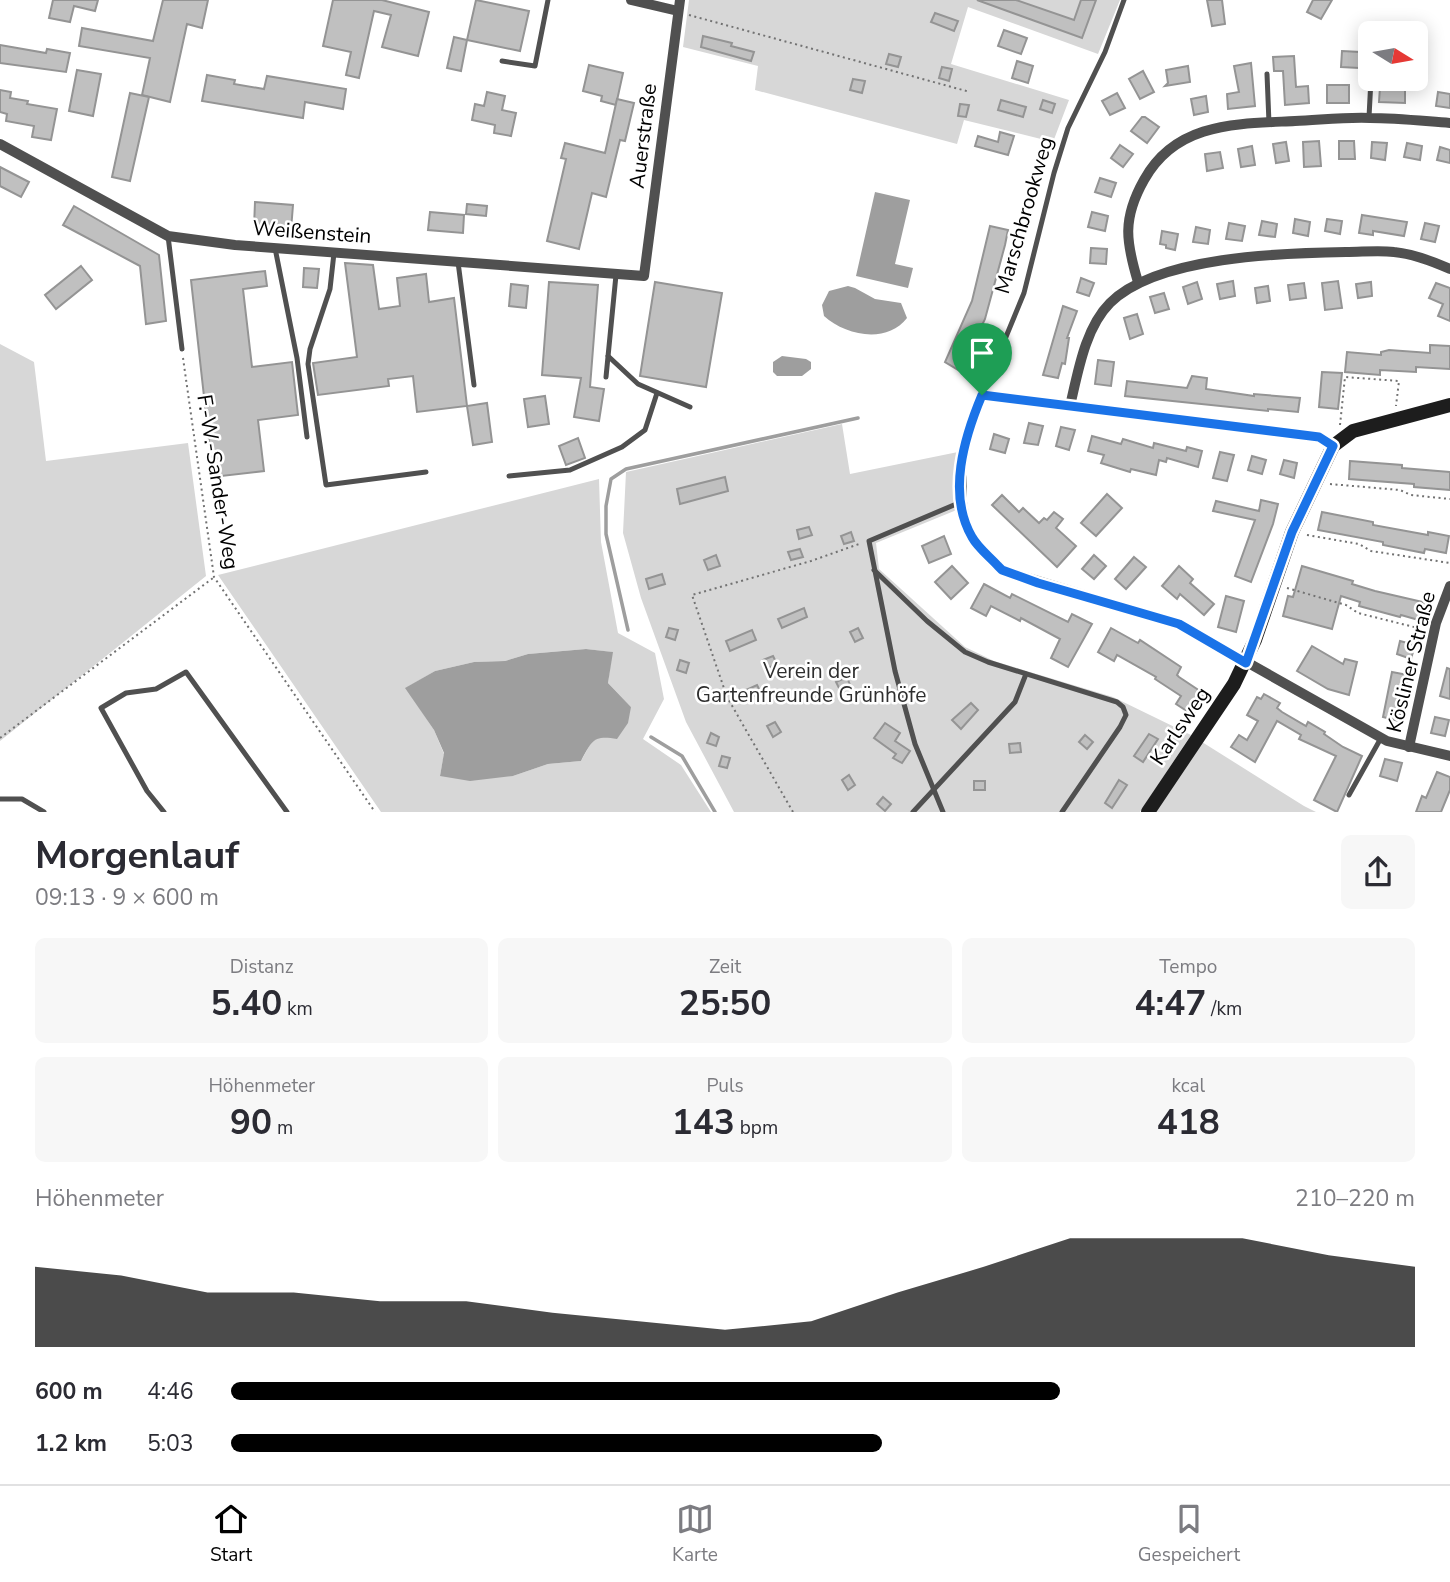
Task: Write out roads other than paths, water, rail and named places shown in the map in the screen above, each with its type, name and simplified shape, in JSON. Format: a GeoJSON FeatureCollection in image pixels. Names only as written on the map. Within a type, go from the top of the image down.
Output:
{"type":"FeatureCollection","features":[{"type":"Feature","properties":{"kind":"street"},"geometry":{"type":"LineString","coordinates":[[631,0],[678,11]]}},
{"type":"Feature","properties":{"kind":"street","name":"Auerstraße"},"geometry":{"type":"LineString","coordinates":[[645,276],[680,0]]}},
{"type":"Feature","properties":{"kind":"street"},"geometry":{"type":"LineString","coordinates":[[1138,282],[1127,246],[1128,218],[1136,194],[1152,166],[1171,145],[1218,128],[1269,122],[1369,117],[1450,123]]}},
{"type":"Feature","properties":{"kind":"street","name":"Weißenstein"},"geometry":{"type":"LineString","coordinates":[[0,144],[168,236],[334,253],[645,276]]}},
{"type":"Feature","properties":{"kind":"street"},"geometry":{"type":"LineString","coordinates":[[1070,406],[1085,342],[1110,303],[1138,282],[1208,262],[1313,253],[1394,252],[1428,259],[1450,269]]}},
{"type":"Feature","properties":{"kind":"street"},"geometry":{"type":"LineString","coordinates":[[982,395],[1319,437],[1336,443],[1353,431],[1450,405]]}},
{"type":"Feature","properties":{"kind":"street","name":"Marschbrookweg"},"geometry":{"type":"LineString","coordinates":[[982,395],[962,453],[962,502],[965,521],[973,539],[1002,570],[1179,624],[1381,738],[1450,756]]}},
{"type":"Feature","properties":{"kind":"street","name":"Karlsweg"},"geometry":{"type":"LineString","coordinates":[[1147,812],[1246,663],[1292,532],[1336,443]]}},
{"type":"Feature","properties":{"kind":"street","name":"Kösliner Straße"},"geometry":{"type":"LineString","coordinates":[[1409,747],[1434,632],[1450,586]]}},
{"type":"Feature","properties":{"kind":"lane"},"geometry":{"type":"LineString","coordinates":[[502,61],[535,66],[548,0]]}},
{"type":"Feature","properties":{"kind":"lane","name":"Marschbrookweg"},"geometry":{"type":"LineString","coordinates":[[982,395],[1024,293],[1068,128],[1105,52],[1124,0]]}},
{"type":"Feature","properties":{"kind":"lane"},"geometry":{"type":"LineString","coordinates":[[1267,74],[1269,122]]}},
{"type":"Feature","properties":{"kind":"lane"},"geometry":{"type":"LineString","coordinates":[[1369,117],[1370,91]]}},
{"type":"Feature","properties":{"kind":"lane"},"geometry":{"type":"LineString","coordinates":[[168,236],[182,349]]}},
{"type":"Feature","properties":{"kind":"lane"},"geometry":{"type":"LineString","coordinates":[[275,248],[297,358],[307,437]]}},
{"type":"Feature","properties":{"kind":"lane"},"geometry":{"type":"LineString","coordinates":[[334,253],[330,289],[310,349],[308,364],[326,485],[426,472]]}},
{"type":"Feature","properties":{"kind":"lane"},"geometry":{"type":"LineString","coordinates":[[458,262],[474,385]]}},
{"type":"Feature","properties":{"kind":"lane"},"geometry":{"type":"LineString","coordinates":[[606,377],[616,275]]}},
{"type":"Feature","properties":{"kind":"lane"},"geometry":{"type":"LineString","coordinates":[[608,356],[638,384],[690,407]]}},
{"type":"Feature","properties":{"kind":"lane"},"geometry":{"type":"LineString","coordinates":[[509,476],[570,470],[622,447],[645,430],[657,393]]}},
{"type":"Feature","properties":{"kind":"lane"},"geometry":{"type":"LineString","coordinates":[[943,812],[915,744],[895,671],[869,541],[962,502]]}},
{"type":"Feature","properties":{"kind":"lane"},"geometry":{"type":"LineString","coordinates":[[874,570],[927,621],[965,652],[988,663],[1117,702],[1123,707],[1126,715],[1120,727],[1062,812]]}},
{"type":"Feature","properties":{"kind":"lane"},"geometry":{"type":"LineString","coordinates":[[164,812],[147,791],[101,708],[126,693],[156,689],[186,672],[287,812]]}},
{"type":"Feature","properties":{"kind":"lane"},"geometry":{"type":"LineString","coordinates":[[913,812],[1015,702],[1026,674]]}},
{"type":"Feature","properties":{"kind":"lane"},"geometry":{"type":"LineString","coordinates":[[1349,795],[1381,738]]}},
{"type":"Feature","properties":{"kind":"lane"},"geometry":{"type":"LineString","coordinates":[[0,799],[22,799],[44,812]]}},
{"type":"Feature","properties":{"kind":"waterway"},"geometry":{"type":"LineString","coordinates":[[628,630],[606,534],[606,506],[611,479],[626,469],[858,418]]}},
{"type":"Feature","properties":{"kind":"waterway"},"geometry":{"type":"LineString","coordinates":[[651,737],[682,756],[715,812]]}},
{"type":"Feature","properties":{"kind":"park label","name":"Verein der Gartenfreunde Grünhöfe"},"geometry":{"type":"Point","coordinates":[811,683]}}]}
